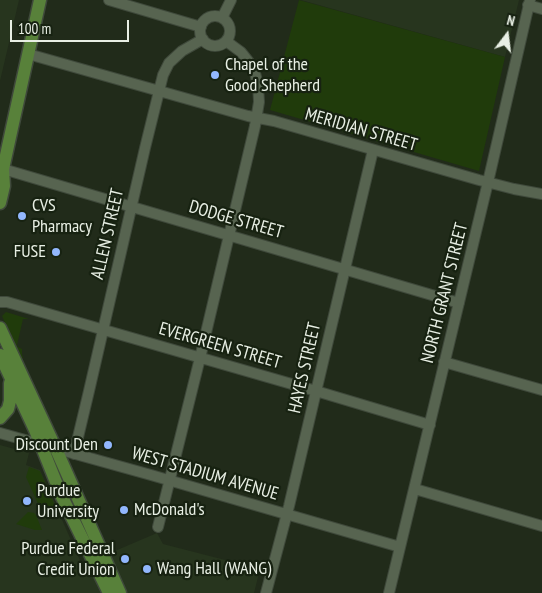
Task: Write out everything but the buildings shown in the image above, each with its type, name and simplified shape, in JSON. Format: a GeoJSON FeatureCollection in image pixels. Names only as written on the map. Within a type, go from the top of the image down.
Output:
{"type":"FeatureCollection","features":[{"type":"Feature","properties":{"kind":"main road"},"geometry":{"type":"LineString","coordinates":[[0,203],[4,186],[2,172],[40,0]]}},
{"type":"Feature","properties":{"kind":"main road"},"geometry":{"type":"LineString","coordinates":[[0,328],[120,593]]}},
{"type":"Feature","properties":{"kind":"main road"},"geometry":{"type":"LineString","coordinates":[[0,355],[70,513],[108,593]]}},
{"type":"Feature","properties":{"kind":"main road"},"geometry":{"type":"LineString","coordinates":[[0,418],[8,409],[10,401],[10,378]]}},
{"type":"Feature","properties":{"kind":"street"},"geometry":{"type":"LineString","coordinates":[[109,0],[201,27]]}},
{"type":"Feature","properties":{"kind":"street"},"geometry":{"type":"LineString","coordinates":[[222,18],[230,0]]}},
{"type":"Feature","properties":{"kind":"street"},"geometry":{"type":"LineString","coordinates":[[529,3],[542,9]]}},
{"type":"Feature","properties":{"kind":"street","name":"NORTH GRANT STREET"},"geometry":{"type":"LineString","coordinates":[[389,593],[529,3]]}},
{"type":"Feature","properties":{"kind":"street"},"geometry":{"type":"LineString","coordinates":[[218,16],[222,18],[230,29],[229,38],[223,44],[214,46],[206,43],[200,31],[201,27],[209,18],[218,16]]}},
{"type":"Feature","properties":{"kind":"street","name":"ALLEN STREET"},"geometry":{"type":"LineString","coordinates":[[74,454],[163,75],[169,63],[182,51],[203,39]]}},
{"type":"Feature","properties":{"kind":"street"},"geometry":{"type":"LineString","coordinates":[[158,527],[257,118],[259,96],[255,73],[241,52],[226,41]]}},
{"type":"Feature","properties":{"kind":"street","name":"MERIDIAN STREET"},"geometry":{"type":"LineString","coordinates":[[28,54],[488,182],[542,194]]}},
{"type":"Feature","properties":{"kind":"street","name":"HAYES STREET"},"geometry":{"type":"LineString","coordinates":[[266,593],[372,150]]}},
{"type":"Feature","properties":{"kind":"street","name":"DODGE STREET"},"geometry":{"type":"LineString","coordinates":[[2,172],[132,206],[459,303]]}},
{"type":"Feature","properties":{"kind":"street","name":"EVERGREEN STREET"},"geometry":{"type":"LineString","coordinates":[[0,302],[7,302],[316,390],[430,425]]}},
{"type":"Feature","properties":{"kind":"street"},"geometry":{"type":"LineString","coordinates":[[444,362],[542,390]]}},
{"type":"Feature","properties":{"kind":"street","name":"WEST STADIUM AVENUE"},"geometry":{"type":"LineString","coordinates":[[0,433],[400,548]]}},
{"type":"Feature","properties":{"kind":"street"},"geometry":{"type":"LineString","coordinates":[[415,489],[542,526]]}},
{"type":"Feature","properties":{"kind":"street"},"geometry":{"type":"LineString","coordinates":[[392,581],[399,593]]}},
{"type":"Feature","properties":{"kind":"shaded area"},"geometry":{"type":"Polygon","coordinates":[[[0,0],[19,0],[0,81],[0,0]]]}},
{"type":"Feature","properties":{"kind":"shaded area"},"geometry":{"type":"Polygon","coordinates":[[[301,0],[519,0],[505,57],[301,0]]]}},
{"type":"Feature","properties":{"kind":"shaded area","name":"Purdue University"},"geometry":{"type":"Polygon","coordinates":[[[0,445],[29,453],[26,465],[40,470],[82,565],[157,533],[163,544],[260,569],[254,593],[0,593],[0,445]]]}},
{"type":"Feature","properties":{"kind":"green space"},"geometry":{"type":"Polygon","coordinates":[[[299,0],[505,57],[479,171],[270,110],[299,0]]]}},
{"type":"Feature","properties":{"kind":"green space"},"geometry":{"type":"Polygon","coordinates":[[[6,312],[29,319],[23,319],[17,345],[22,349],[22,359],[2,316],[6,312]]]}},
{"type":"Feature","properties":{"kind":"green space"},"geometry":{"type":"Polygon","coordinates":[[[29,467],[40,471],[57,512],[39,506],[26,477],[29,467]]]}},
{"type":"Feature","properties":{"kind":"green space"},"geometry":{"type":"Polygon","coordinates":[[[28,512],[36,515],[42,530],[35,530],[16,524],[28,512]]]}},
{"type":"Feature","properties":{"kind":"place","name":"Chapel of the Good Shepherd"},"geometry":{"type":"Point","coordinates":[215,75]}},
{"type":"Feature","properties":{"kind":"place","name":"CVS Pharmacy"},"geometry":{"type":"Point","coordinates":[22,216]}},
{"type":"Feature","properties":{"kind":"place","name":"FUSE"},"geometry":{"type":"Point","coordinates":[56,252]}},
{"type":"Feature","properties":{"kind":"place","name":"Discount Den"},"geometry":{"type":"Point","coordinates":[108,445]}},
{"type":"Feature","properties":{"kind":"place","name":"Purdue University"},"geometry":{"type":"Point","coordinates":[27,501]}},
{"type":"Feature","properties":{"kind":"place","name":"McDonald's"},"geometry":{"type":"Point","coordinates":[124,510]}},
{"type":"Feature","properties":{"kind":"place","name":"Purdue Federal Credit Union"},"geometry":{"type":"Point","coordinates":[125,559]}},
{"type":"Feature","properties":{"kind":"place","name":"Wang Hall (WANG)"},"geometry":{"type":"Point","coordinates":[147,569]}}]}
